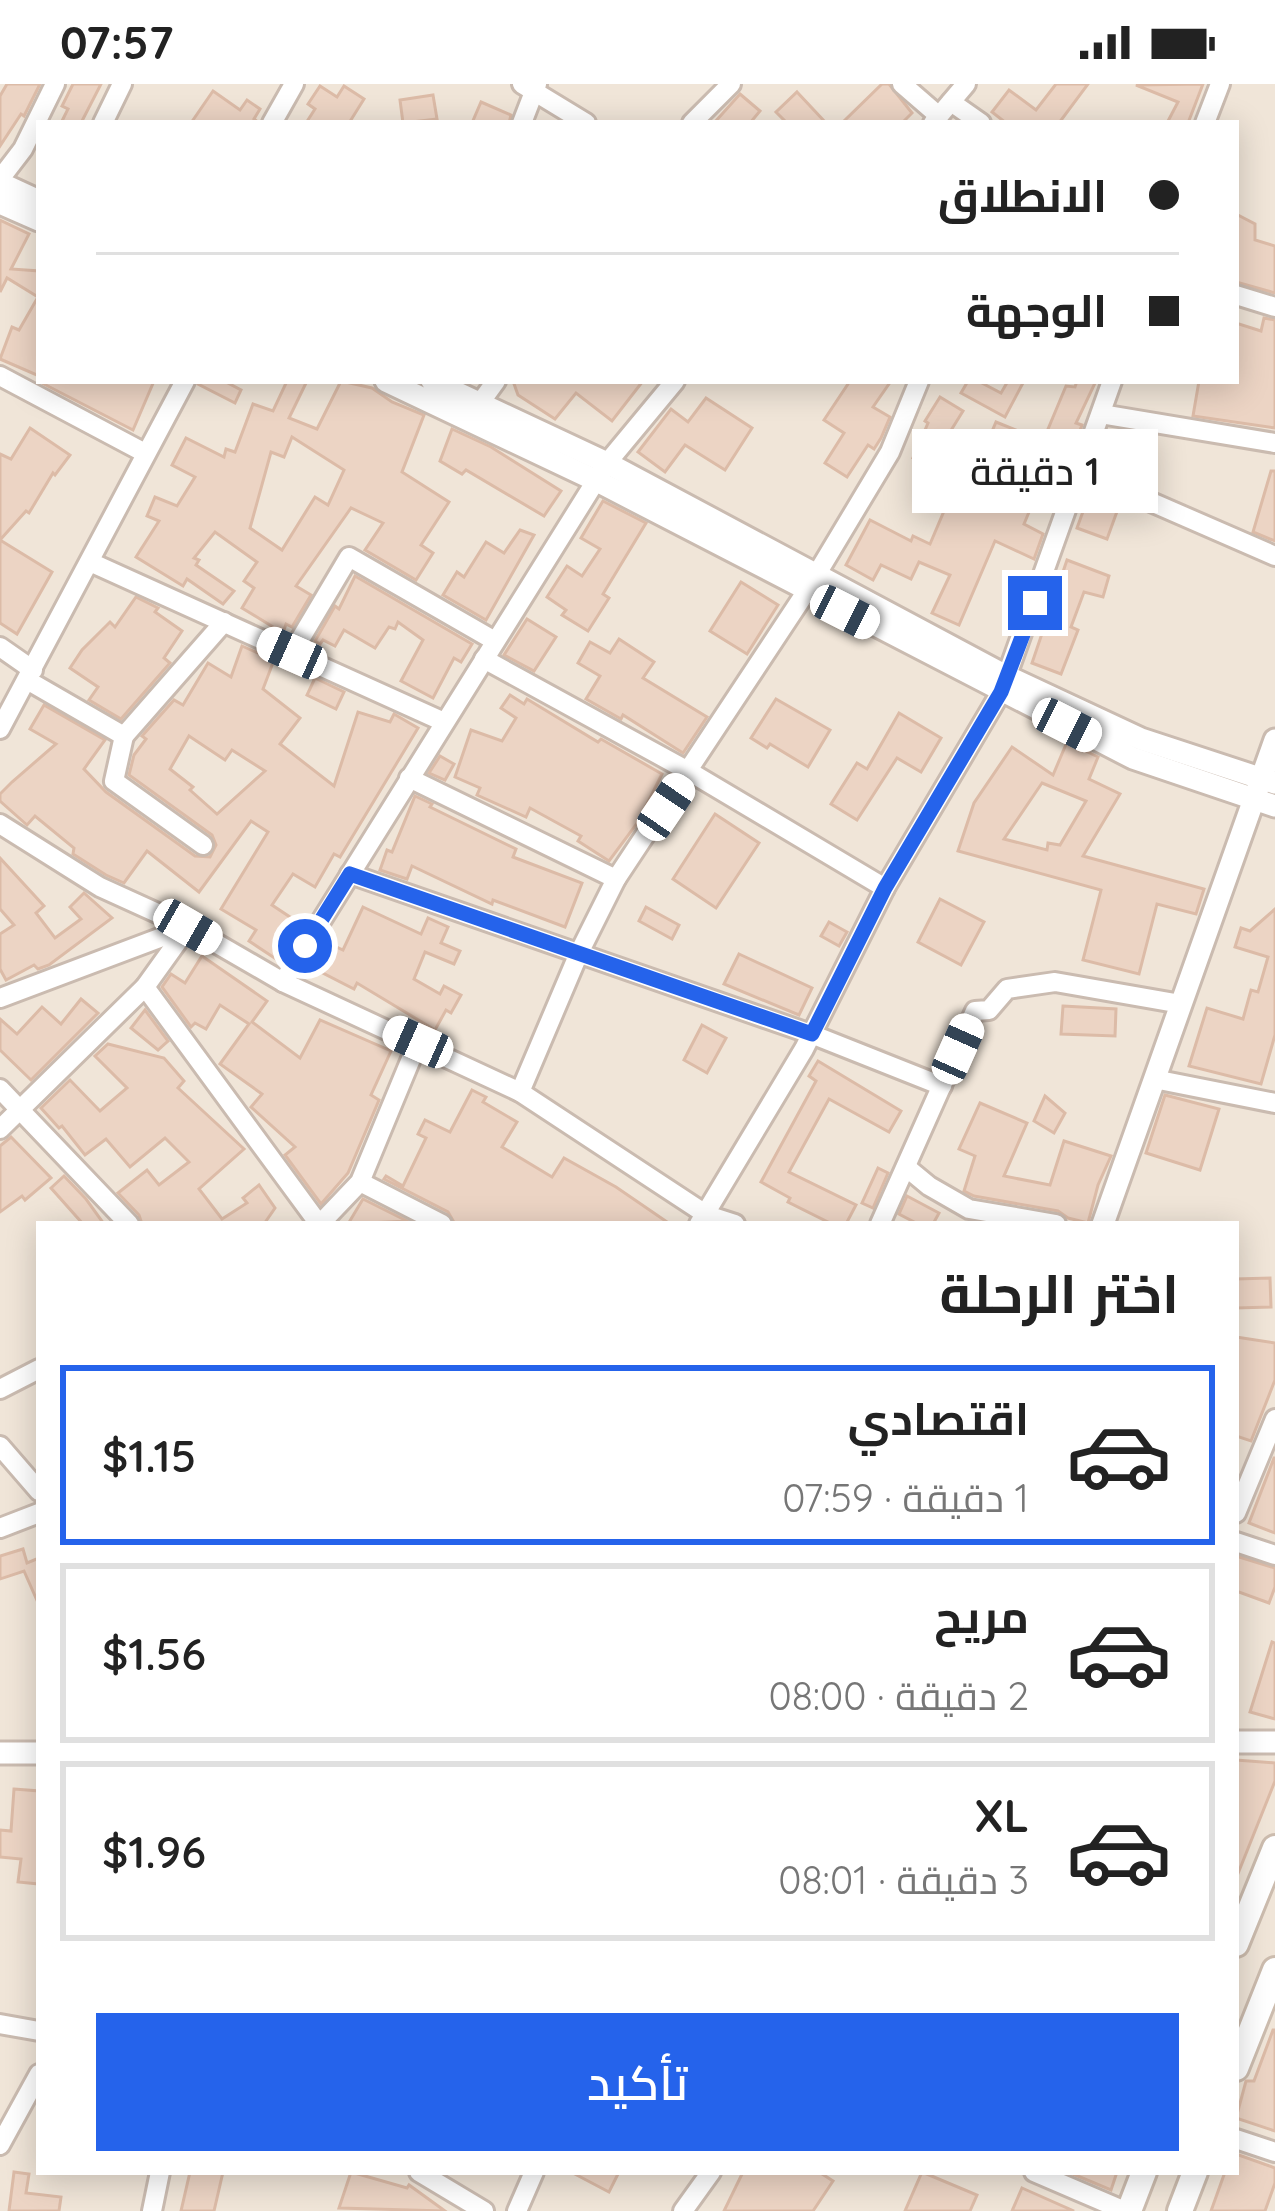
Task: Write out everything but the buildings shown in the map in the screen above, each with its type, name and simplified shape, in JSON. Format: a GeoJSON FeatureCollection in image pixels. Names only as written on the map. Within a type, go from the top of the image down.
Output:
{"type":"FeatureCollection","features":[{"type":"Feature","properties":{"kind":"main road"},"geometry":{"type":"LineString","coordinates":[[1239,1937],[1275,1848]]}},
{"type":"Feature","properties":{"kind":"main road"},"geometry":{"type":"LineString","coordinates":[[1239,2060],[1275,1970]]}},
{"type":"Feature","properties":{"kind":"main road"},"geometry":{"type":"LineString","coordinates":[[1127,2211],[1143,2175]]}},
{"type":"Feature","properties":{"kind":"main road"},"geometry":{"type":"LineString","coordinates":[[1180,2211],[1194,2175]]}},
{"type":"Feature","properties":{"kind":"street"},"geometry":{"type":"LineString","coordinates":[[37,120],[55,84]]}},
{"type":"Feature","properties":{"kind":"street"},"geometry":{"type":"LineString","coordinates":[[104,120],[122,84]]}},
{"type":"Feature","properties":{"kind":"street"},"geometry":{"type":"LineString","coordinates":[[274,120],[294,84]]}},
{"type":"Feature","properties":{"kind":"street"},"geometry":{"type":"LineString","coordinates":[[695,120],[730,84]]}},
{"type":"Feature","properties":{"kind":"street"},"geometry":{"type":"LineString","coordinates":[[902,84],[941,114],[966,84]]}},
{"type":"Feature","properties":{"kind":"street"},"geometry":{"type":"LineString","coordinates":[[1206,120],[1220,84]]}},
{"type":"Feature","properties":{"kind":"street"},"geometry":{"type":"LineString","coordinates":[[523,120],[530,86],[581,120]]}},
{"type":"Feature","properties":{"kind":"street"},"geometry":{"type":"LineString","coordinates":[[36,123],[0,181],[36,199]]}},
{"type":"Feature","properties":{"kind":"street"},"geometry":{"type":"LineString","coordinates":[[0,203],[36,219]]}},
{"type":"Feature","properties":{"kind":"street"},"geometry":{"type":"LineString","coordinates":[[1239,296],[1275,307]]}},
{"type":"Feature","properties":{"kind":"street"},"geometry":{"type":"LineString","coordinates":[[0,376],[145,453]]}},
{"type":"Feature","properties":{"kind":"street"},"geometry":{"type":"LineString","coordinates":[[0,729],[183,384]]}},
{"type":"Feature","properties":{"kind":"street"},"geometry":{"type":"LineString","coordinates":[[393,384],[602,472]]}},
{"type":"Feature","properties":{"kind":"street"},"geometry":{"type":"LineString","coordinates":[[439,384],[1004,684],[1133,758],[1266,791]]}},
{"type":"Feature","properties":{"kind":"street"},"geometry":{"type":"LineString","coordinates":[[480,403],[494,384]]}},
{"type":"Feature","properties":{"kind":"street"},"geometry":{"type":"LineString","coordinates":[[283,982],[602,472],[673,384]]}},
{"type":"Feature","properties":{"kind":"street"},"geometry":{"type":"LineString","coordinates":[[520,1092],[616,879],[811,584],[890,452],[919,384]]}},
{"type":"Feature","properties":{"kind":"street"},"geometry":{"type":"LineString","coordinates":[[0,824],[100,887],[188,927],[283,982],[520,1092],[703,1220],[812,1034],[885,888],[1004,684],[1111,384]]}},
{"type":"Feature","properties":{"kind":"street"},"geometry":{"type":"LineString","coordinates":[[1101,414],[1275,443]]}},
{"type":"Feature","properties":{"kind":"street"},"geometry":{"type":"LineString","coordinates":[[1080,471],[1275,556]]}},
{"type":"Feature","properties":{"kind":"street"},"geometry":{"type":"LineString","coordinates":[[292,653],[349,556],[495,641]]}},
{"type":"Feature","properties":{"kind":"street"},"geometry":{"type":"LineString","coordinates":[[90,562],[444,722]]}},
{"type":"Feature","properties":{"kind":"street"},"geometry":{"type":"LineString","coordinates":[[203,844],[114,782],[124,736],[224,622]]}},
{"type":"Feature","properties":{"kind":"street"},"geometry":{"type":"LineString","coordinates":[[0,647],[30,675],[124,736]]}},
{"type":"Feature","properties":{"kind":"street"},"geometry":{"type":"LineString","coordinates":[[484,659],[690,772],[885,888]]}},
{"type":"Feature","properties":{"kind":"street"},"geometry":{"type":"LineString","coordinates":[[1104,1221],[1181,1004],[1266,791],[1275,740]]}},
{"type":"Feature","properties":{"kind":"street"},"geometry":{"type":"LineString","coordinates":[[409,778],[616,879]]}},
{"type":"Feature","properties":{"kind":"street"},"geometry":{"type":"LineString","coordinates":[[350,874],[812,1034],[942,1086]]}},
{"type":"Feature","properties":{"kind":"street"},"geometry":{"type":"LineString","coordinates":[[0,1129],[145,987],[188,927]]}},
{"type":"Feature","properties":{"kind":"street"},"geometry":{"type":"LineString","coordinates":[[0,998],[188,927]]}},
{"type":"Feature","properties":{"kind":"street"},"geometry":{"type":"LineString","coordinates":[[881,1221],[975,1011],[988,1010],[1007,989],[1055,982],[1181,1004]]}},
{"type":"Feature","properties":{"kind":"street"},"geometry":{"type":"LineString","coordinates":[[145,987],[318,1221]]}},
{"type":"Feature","properties":{"kind":"street"},"geometry":{"type":"LineString","coordinates":[[323,1221],[360,1182],[418,1042]]}},
{"type":"Feature","properties":{"kind":"street"},"geometry":{"type":"LineString","coordinates":[[1154,1079],[1275,1103]]}},
{"type":"Feature","properties":{"kind":"street"},"geometry":{"type":"LineString","coordinates":[[0,1089],[126,1221]]}},
{"type":"Feature","properties":{"kind":"street"},"geometry":{"type":"LineString","coordinates":[[906,1167],[928,1186],[969,1209],[1039,1221]]}},
{"type":"Feature","properties":{"kind":"street"},"geometry":{"type":"LineString","coordinates":[[360,1182],[436,1221]]}},
{"type":"Feature","properties":{"kind":"street"},"geometry":{"type":"LineString","coordinates":[[0,1389],[36,1371]]}},
{"type":"Feature","properties":{"kind":"street"},"geometry":{"type":"LineString","coordinates":[[1239,1506],[1275,1419]]}},
{"type":"Feature","properties":{"kind":"street"},"geometry":{"type":"LineString","coordinates":[[0,1446],[36,1488]]}},
{"type":"Feature","properties":{"kind":"street"},"geometry":{"type":"LineString","coordinates":[[0,1528],[36,1514]]}},
{"type":"Feature","properties":{"kind":"street"},"geometry":{"type":"LineString","coordinates":[[1239,1543],[1275,1555]]}},
{"type":"Feature","properties":{"kind":"street"},"geometry":{"type":"LineString","coordinates":[[1239,1742],[1275,1742]]}},
{"type":"Feature","properties":{"kind":"street"},"geometry":{"type":"LineString","coordinates":[[0,1753],[36,1753]]}},
{"type":"Feature","properties":{"kind":"street"},"geometry":{"type":"LineString","coordinates":[[0,2024],[36,2030]]}},
{"type":"Feature","properties":{"kind":"street"},"geometry":{"type":"LineString","coordinates":[[0,2145],[36,2079]]}},
{"type":"Feature","properties":{"kind":"street"},"geometry":{"type":"LineString","coordinates":[[1239,2140],[1275,2152]]}},
{"type":"Feature","properties":{"kind":"street"},"geometry":{"type":"LineString","coordinates":[[152,2211],[159,2175]]}},
{"type":"Feature","properties":{"kind":"street"},"geometry":{"type":"LineString","coordinates":[[424,2175],[484,2211]]}},
{"type":"Feature","properties":{"kind":"street"},"geometry":{"type":"LineString","coordinates":[[517,2211],[533,2175]]}},
{"type":"Feature","properties":{"kind":"street"},"geometry":{"type":"LineString","coordinates":[[683,2211],[709,2175]]}},
{"type":"Feature","properties":{"kind":"street"},"geometry":{"type":"LineString","coordinates":[[1041,2175],[1127,2211]]}},
{"type":"Feature","properties":{"kind":"shaded area"},"geometry":{"type":"Polygon","coordinates":[[[0,84],[1275,84],[1275,2211],[0,2211],[0,84]]]}},
{"type":"Feature","properties":{"kind":"route"},"geometry":{"type":"LineString","coordinates":[[305,946],[350,874],[812,1034],[885,888],[1001,692],[1035,603]]}}]}
